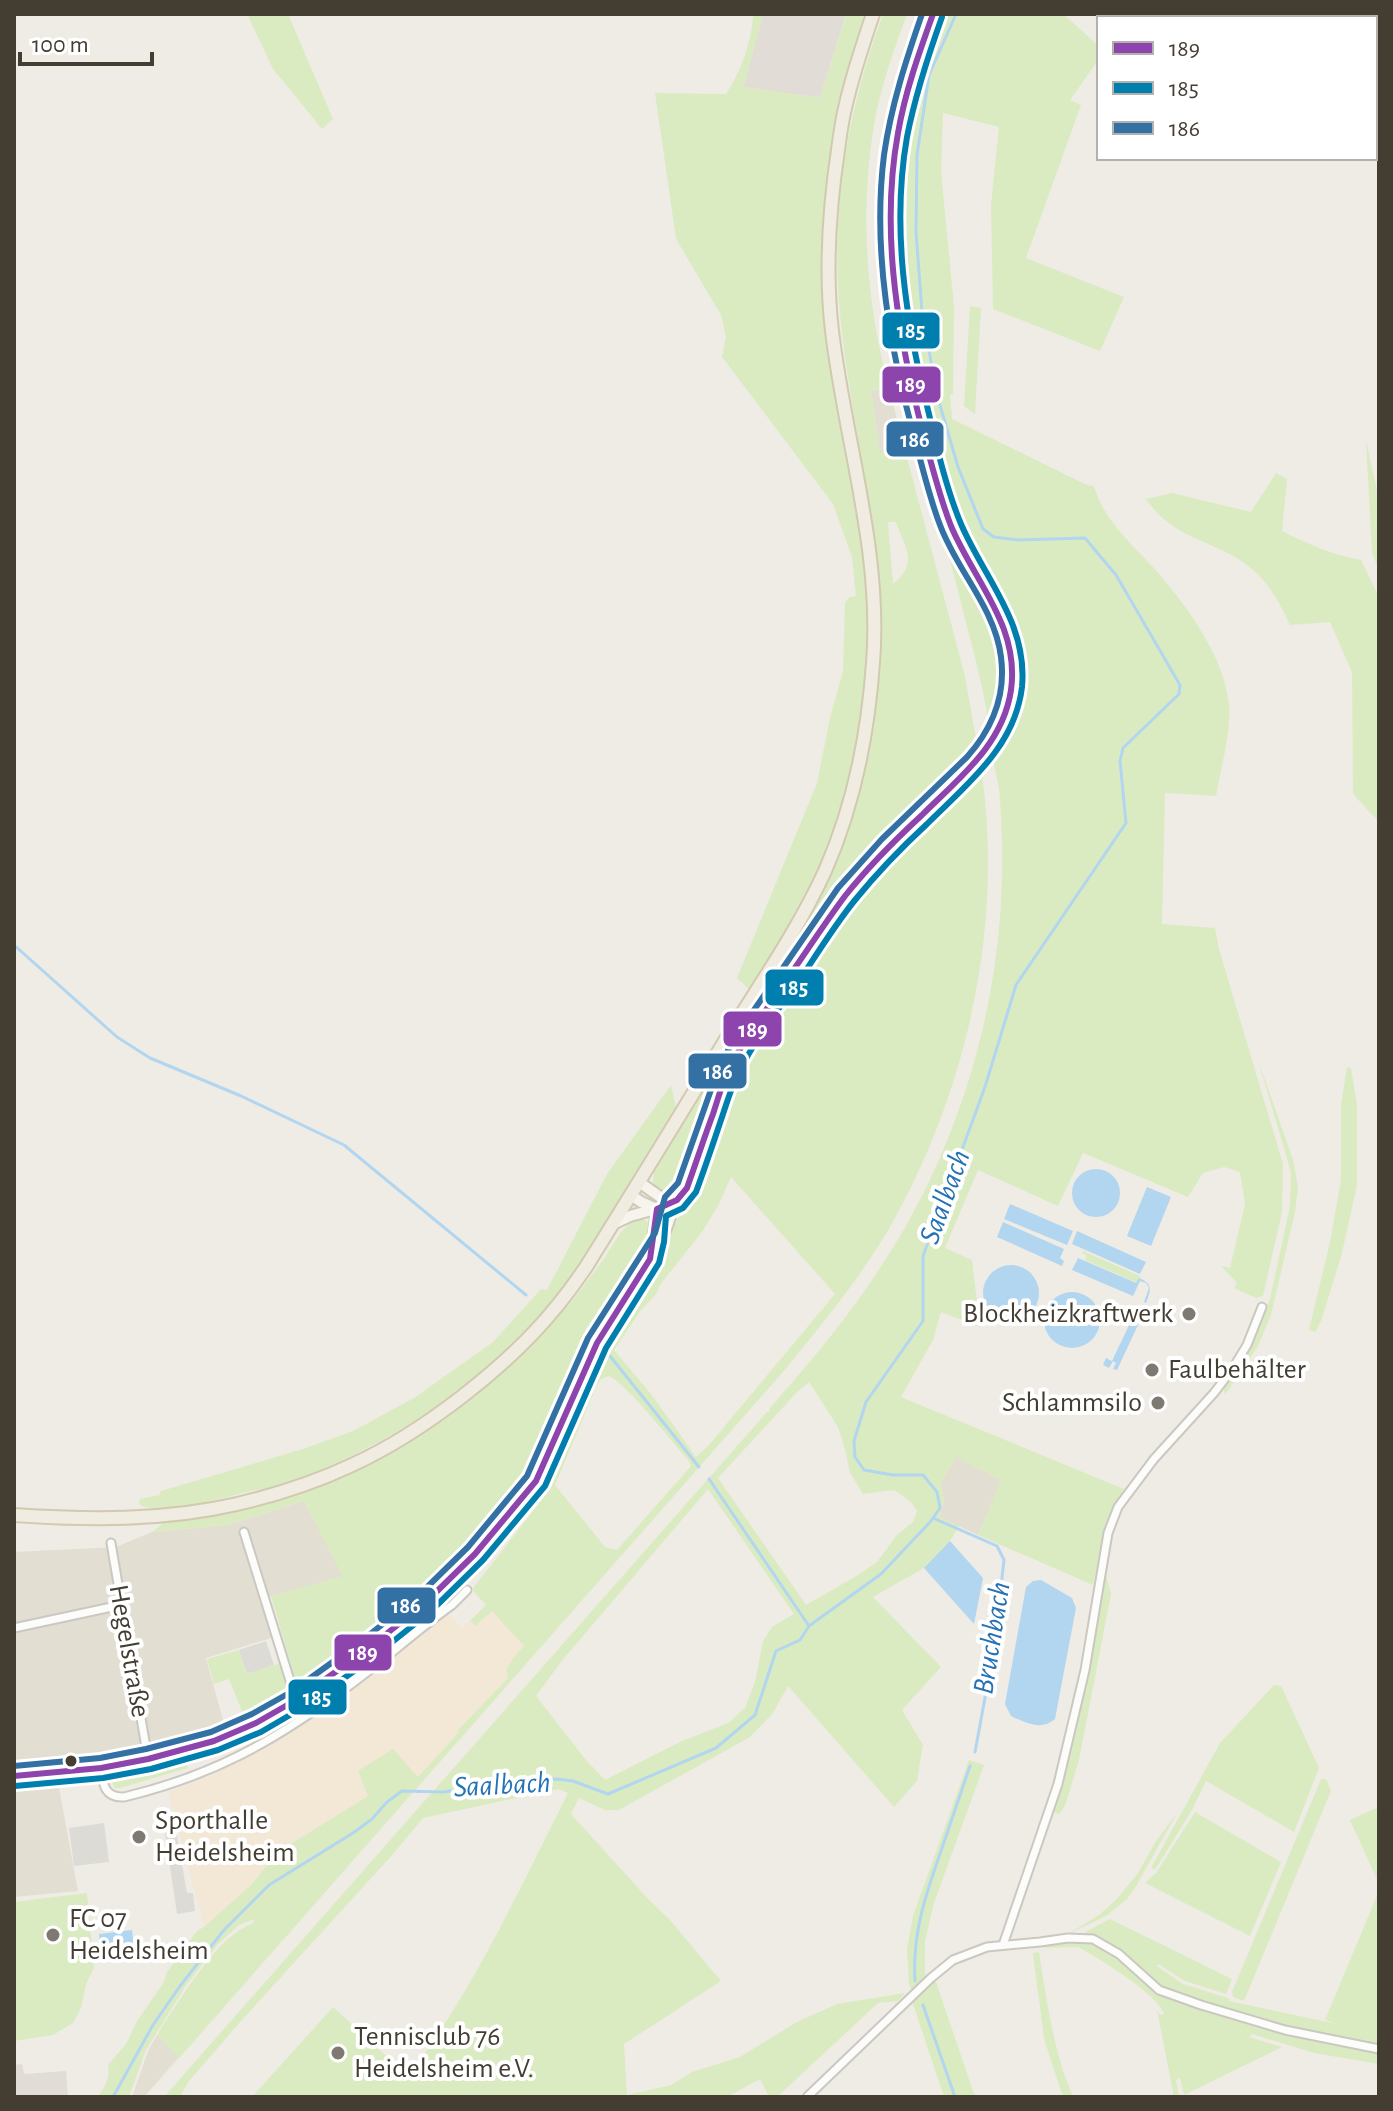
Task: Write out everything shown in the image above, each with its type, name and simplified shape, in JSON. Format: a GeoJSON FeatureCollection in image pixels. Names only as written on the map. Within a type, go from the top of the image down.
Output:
{"type":"FeatureCollection","features":[{"type":"Feature","properties":{"kind":"main road"},"geometry":{"type":"LineString","coordinates":[[14,1515],[113,1519],[236,1504],[292,1489],[353,1465],[451,1405],[491,1373],[557,1307],[586,1267],[789,939],[833,852],[850,800],[859,765],[874,659],[874,604],[869,549],[832,328],[829,277],[829,226],[845,107],[873,14]]}},
{"type":"Feature","properties":{"kind":"main road"},"geometry":{"type":"LineString","coordinates":[[933,14],[915,62],[904,105],[892,176],[890,233],[894,297],[906,366],[948,515],[969,564],[1005,627],[1013,673],[1006,717],[997,734]]}},
{"type":"Feature","properties":{"kind":"main road"},"geometry":{"type":"LineString","coordinates":[[613,1224],[657,1209],[684,1194],[727,1073],[742,1045],[846,895],[889,846],[974,764]]}},
{"type":"Feature","properties":{"kind":"main road"},"geometry":{"type":"LineString","coordinates":[[639,1182],[663,1199],[674,1201]]}},
{"type":"Feature","properties":{"kind":"main road"},"geometry":{"type":"LineString","coordinates":[[631,1195],[657,1209]]}},
{"type":"Feature","properties":{"kind":"main road"},"geometry":{"type":"LineString","coordinates":[[14,1776],[101,1768],[148,1759],[214,1741],[256,1723],[296,1700],[365,1651],[451,1579],[536,1481],[597,1343],[664,1237],[674,1201]]}},
{"type":"Feature","properties":{"kind":"main road"},"geometry":{"type":"LineString","coordinates":[[650,1259],[657,1209]]}},
{"type":"Feature","properties":{"kind":"street"},"geometry":{"type":"LineString","coordinates":[[1003,1945],[1058,1784],[1085,1670],[1105,1547],[1118,1507],[1154,1459],[1233,1368],[1247,1345],[1262,1307]]}},
{"type":"Feature","properties":{"kind":"street"},"geometry":{"type":"LineString","coordinates":[[244,1532],[296,1700]]}},
{"type":"Feature","properties":{"kind":"street","name":"Hegelstraße"},"geometry":{"type":"LineString","coordinates":[[111,1543],[148,1759]]}},
{"type":"Feature","properties":{"kind":"street"},"geometry":{"type":"LineString","coordinates":[[101,1768],[106,1792],[117,1798],[182,1781],[235,1759],[287,1729],[346,1688],[467,1590]]}},
{"type":"Feature","properties":{"kind":"street"},"geometry":{"type":"LineString","coordinates":[[14,1628],[121,1605]]}},
{"type":"Feature","properties":{"kind":"street"},"geometry":{"type":"LineString","coordinates":[[807,2097],[953,1960],[987,1947],[1068,1938],[1093,1939],[1119,1954],[1159,1990],[1201,2005],[1285,2030],[1379,2049]]}},
{"type":"Feature","properties":{"kind":"shaded area"},"geometry":{"type":"Polygon","coordinates":[[[763,14],[846,14],[820,98],[743,87],[763,14]]]}},
{"type":"Feature","properties":{"kind":"shaded area"},"geometry":{"type":"Polygon","coordinates":[[[889,388],[905,450],[880,453],[871,391],[889,388]]]}},
{"type":"Feature","properties":{"kind":"shaded area"},"geometry":{"type":"Polygon","coordinates":[[[956,1456],[1002,1480],[978,1535],[939,1517],[944,1500],[940,1483],[956,1456]]]}},
{"type":"Feature","properties":{"kind":"shaded area"},"geometry":{"type":"Polygon","coordinates":[[[304,1501],[344,1577],[262,1599],[274,1637],[206,1658],[226,1731],[138,1755],[55,1766],[78,1891],[14,1897],[14,1552],[116,1547],[152,1532],[227,1525],[304,1501]]]}},
{"type":"Feature","properties":{"kind":"shaded area"},"geometry":{"type":"Polygon","coordinates":[[[492,1610],[524,1646],[506,1670],[509,1678],[417,1778],[358,1772],[369,1796],[278,1852],[251,1885],[204,1927],[168,1792],[211,1776],[268,1747],[349,1692],[446,1616],[452,1617],[462,1628],[470,1621],[475,1626],[492,1610]]]}},
{"type":"Feature","properties":{"kind":"shaded area"},"geometry":{"type":"Polygon","coordinates":[[[266,1641],[274,1665],[247,1674],[239,1650],[266,1641]]]}},
{"type":"Feature","properties":{"kind":"shaded area"},"geometry":{"type":"Polygon","coordinates":[[[104,1823],[109,1862],[74,1866],[69,1828],[104,1823]]]}},
{"type":"Feature","properties":{"kind":"shaded area"},"geometry":{"type":"Polygon","coordinates":[[[176,1830],[187,1893],[193,1893],[195,1911],[177,1914],[165,1833],[176,1830]]]}},
{"type":"Feature","properties":{"kind":"shaded area"},"geometry":{"type":"Polygon","coordinates":[[[157,2035],[179,2057],[144,2097],[132,2097],[148,2051],[157,2035]]]}},
{"type":"Feature","properties":{"kind":"shaded area"},"geometry":{"type":"Polygon","coordinates":[[[22,2064],[24,2074],[66,2071],[68,2097],[14,2097],[14,2065],[22,2064]]]}},
{"type":"Feature","properties":{"kind":"green space"},"geometry":{"type":"Polygon","coordinates":[[[247,14],[288,14],[333,119],[322,129],[273,69],[247,14]]]}},
{"type":"Feature","properties":{"kind":"green space"},"geometry":{"type":"Polygon","coordinates":[[[753,14],[763,14],[744,87],[820,98],[846,14],[865,17],[833,135],[825,200],[823,267],[826,332],[866,579],[870,652],[856,750],[828,850],[800,909],[750,990],[737,978],[817,783],[843,671],[845,602],[856,596],[852,557],[833,504],[722,357],[726,337],[721,315],[676,239],[655,93],[726,94],[745,56],[753,14]]]}},
{"type":"Feature","properties":{"kind":"green space"},"geometry":{"type":"Polygon","coordinates":[[[883,14],[907,14],[876,114],[867,183],[870,286],[889,388],[871,391],[880,452],[905,450],[965,676],[978,750],[891,832],[847,879],[848,882],[728,1059],[684,1178],[674,1192],[663,1193],[653,1183],[654,1172],[794,944],[834,865],[854,809],[867,750],[881,668],[880,590],[872,519],[843,339],[837,242],[847,143],[883,14]],[[888,522],[893,584],[906,569],[908,561],[896,522],[888,522]]]}},
{"type":"Feature","properties":{"kind":"green space"},"geometry":{"type":"Polygon","coordinates":[[[922,14],[928,14],[905,84],[890,154],[884,226],[885,263],[897,346],[926,460],[950,533],[989,607],[1004,650],[1006,671],[1003,692],[990,732],[976,661],[897,358],[881,259],[880,206],[890,122],[922,14]]]}},
{"type":"Feature","properties":{"kind":"green space"},"geometry":{"type":"Polygon","coordinates":[[[945,14],[1063,14],[1097,44],[1097,62],[1070,100],[1081,105],[1026,258],[1124,297],[1100,351],[993,309],[991,205],[999,127],[943,113],[941,172],[954,306],[953,394],[950,395],[952,419],[1094,486],[1104,509],[1118,529],[1163,579],[1200,629],[1226,685],[1229,704],[1227,739],[1216,796],[1165,793],[1162,924],[1215,928],[1283,1164],[1282,1212],[1263,1296],[1256,1298],[1234,1288],[1237,1283],[1221,1266],[1230,1268],[1245,1204],[1240,1172],[1224,1167],[1203,1173],[1188,1197],[1083,1153],[1058,1206],[978,1170],[945,1248],[972,1260],[980,1327],[941,1312],[933,1340],[901,1397],[1124,1489],[1105,1536],[1093,1585],[978,1535],[1001,1480],[956,1457],[941,1483],[944,1500],[939,1517],[959,1526],[950,1541],[924,1568],[873,1597],[941,1667],[902,1710],[923,1745],[917,1781],[894,1807],[788,1686],[773,1713],[750,1737],[619,1810],[605,1810],[579,1798],[571,1814],[669,1919],[721,1981],[624,2044],[627,2095],[671,2085],[692,2072],[740,2057],[797,2022],[837,2004],[905,1993],[898,2001],[878,2003],[777,2097],[769,2097],[760,2079],[727,2097],[252,2097],[333,2007],[408,2076],[454,2010],[494,1938],[568,1793],[558,1789],[423,1818],[241,2021],[189,2081],[180,2097],[164,2097],[770,1411],[860,1297],[898,1239],[922,1196],[960,1107],[975,1060],[995,965],[1002,869],[999,789],[994,760],[1016,716],[1022,667],[1014,622],[981,566],[952,495],[913,345],[900,242],[901,173],[912,112],[945,14]],[[809,1382],[718,1478],[806,1605],[877,1562],[896,1536],[913,1522],[917,1511],[911,1502],[894,1490],[863,1494],[850,1473],[838,1427],[809,1382]],[[708,1489],[561,1662],[536,1696],[605,1780],[682,1741],[728,1723],[745,1708],[755,1682],[763,1641],[772,1627],[794,1614],[708,1489]]]}},
{"type":"Feature","properties":{"kind":"green space"},"geometry":{"type":"Polygon","coordinates":[[[970,306],[981,308],[975,414],[964,406],[970,306]]]}},
{"type":"Feature","properties":{"kind":"green space"},"geometry":{"type":"Polygon","coordinates":[[[1366,440],[1379,500],[1379,570],[1372,553],[1366,440]]]}},
{"type":"Feature","properties":{"kind":"green space"},"geometry":{"type":"Polygon","coordinates":[[[1276,473],[1287,479],[1282,531],[1320,548],[1361,560],[1379,597],[1379,822],[1353,794],[1352,672],[1330,622],[1290,625],[1270,588],[1253,570],[1226,552],[1170,524],[1146,499],[1172,493],[1251,512],[1276,473]]]}},
{"type":"Feature","properties":{"kind":"green space"},"geometry":{"type":"Polygon","coordinates":[[[982,775],[988,889],[974,1002],[943,1112],[896,1216],[871,1258],[782,1373],[145,2097],[179,2058],[157,2035],[161,2028],[213,1954],[255,1919],[239,1925],[218,1944],[187,1984],[146,2050],[129,2097],[97,2097],[107,2082],[108,2065],[126,2044],[167,1972],[197,1931],[251,1885],[278,1852],[368,1796],[358,1771],[393,1749],[418,1777],[508,1678],[506,1670],[524,1646],[492,1611],[475,1626],[470,1621],[486,1605],[473,1588],[548,1492],[613,1335],[690,1197],[730,1091],[773,1018],[768,1016],[823,937],[892,849],[982,775]],[[731,1177],[702,1232],[614,1350],[651,1394],[696,1457],[835,1294],[731,1177]],[[609,1376],[601,1379],[596,1387],[555,1485],[605,1547],[617,1550],[691,1466],[638,1401],[609,1376]]]}},
{"type":"Feature","properties":{"kind":"green space"},"geometry":{"type":"Polygon","coordinates":[[[1258,1060],[1293,1160],[1298,1187],[1271,1315],[1258,1346],[1225,1395],[1223,1387],[1251,1343],[1270,1299],[1290,1206],[1291,1172],[1258,1060]]]}},
{"type":"Feature","properties":{"kind":"green space"},"geometry":{"type":"Polygon","coordinates":[[[1347,1067],[1351,1068],[1357,1105],[1357,1185],[1341,1257],[1315,1332],[1309,1330],[1341,1180],[1341,1105],[1347,1067]]]}},
{"type":"Feature","properties":{"kind":"green space"},"geometry":{"type":"Polygon","coordinates":[[[671,1085],[676,1107],[578,1268],[515,1344],[465,1386],[382,1440],[300,1478],[186,1506],[159,1509],[139,1504],[140,1499],[159,1495],[161,1491],[353,1431],[414,1398],[493,1342],[541,1289],[547,1290],[607,1174],[671,1085]]]}},
{"type":"Feature","properties":{"kind":"green space"},"geometry":{"type":"Polygon","coordinates":[[[639,1218],[647,1222],[650,1232],[644,1253],[607,1314],[591,1329],[564,1405],[539,1464],[524,1490],[472,1551],[426,1596],[313,1682],[296,1682],[271,1596],[343,1576],[304,1501],[227,1525],[152,1532],[161,1522],[258,1505],[352,1470],[519,1355],[572,1301],[621,1232],[639,1218]]]}},
{"type":"Feature","properties":{"kind":"green space"},"geometry":{"type":"Polygon","coordinates":[[[1083,1251],[1140,1276],[1137,1283],[1085,1260],[1087,1256],[1083,1251]]]}},
{"type":"Feature","properties":{"kind":"green space"},"geometry":{"type":"Polygon","coordinates":[[[1104,1568],[1111,1594],[1079,1760],[1065,1806],[1059,1814],[1054,1812],[1086,1687],[1104,1568]]]}},
{"type":"Feature","properties":{"kind":"green space"},"geometry":{"type":"Polygon","coordinates":[[[239,1650],[247,1674],[281,1663],[291,1694],[246,1721],[229,1679],[214,1684],[207,1659],[239,1650]]]}},
{"type":"Feature","properties":{"kind":"green space"},"geometry":{"type":"Polygon","coordinates":[[[1274,1685],[1281,1686],[1319,1768],[1294,1832],[1206,1781],[1155,1870],[1151,1868],[1220,1743],[1274,1685]]]}},
{"type":"Feature","properties":{"kind":"green space"},"geometry":{"type":"Polygon","coordinates":[[[183,1757],[188,1768],[120,1788],[115,1788],[112,1783],[119,1771],[183,1757]]]}},
{"type":"Feature","properties":{"kind":"green space"},"geometry":{"type":"Polygon","coordinates":[[[969,1760],[984,1765],[934,1903],[925,1941],[925,1979],[914,1990],[909,1984],[907,1949],[913,1916],[969,1760]]]}},
{"type":"Feature","properties":{"kind":"green space"},"geometry":{"type":"Polygon","coordinates":[[[1321,1779],[1326,1779],[1331,1791],[1244,2001],[1233,1997],[1232,1992],[1321,1779]]]}},
{"type":"Feature","properties":{"kind":"green space"},"geometry":{"type":"Polygon","coordinates":[[[1376,1808],[1379,1814],[1379,1884],[1350,1820],[1376,1808]]]}},
{"type":"Feature","properties":{"kind":"green space"},"geometry":{"type":"Polygon","coordinates":[[[1195,1812],[1281,1862],[1250,1936],[1145,1883],[1156,1873],[1195,1812]]]}},
{"type":"Feature","properties":{"kind":"green space"},"geometry":{"type":"Polygon","coordinates":[[[1177,1813],[1127,1899],[1106,1916],[1068,1934],[1099,1915],[1116,1900],[1138,1873],[1177,1813]]]}},
{"type":"Feature","properties":{"kind":"green space","name":"FC 07 Heidelsheim"},"geometry":{"type":"Polygon","coordinates":[[[87,1893],[94,1968],[86,1984],[81,2008],[73,2023],[53,2035],[14,2041],[14,1902],[87,1893]]]}},
{"type":"Feature","properties":{"kind":"green space"},"geometry":{"type":"Polygon","coordinates":[[[1378,1893],[1379,2064],[1314,2053],[1252,2034],[1249,2037],[1282,2047],[1184,2095],[1180,2078],[1176,2080],[1179,2097],[1174,2097],[1157,2010],[1160,2015],[1164,2014],[1160,2007],[1129,1979],[1084,1950],[1078,1947],[1045,1948],[1044,1944],[1081,1941],[1087,1931],[1110,1919],[1232,1979],[1226,1994],[1185,1981],[1158,1964],[1183,1984],[1228,1998],[1229,2001],[1337,2024],[1325,2020],[1378,1893]]]}},
{"type":"Feature","properties":{"kind":"green space"},"geometry":{"type":"Polygon","coordinates":[[[1039,1952],[1056,2044],[1073,2097],[1063,2097],[1044,2039],[1033,1953],[1039,1952]]]}},
{"type":"Feature","properties":{"kind":"green space"},"geometry":{"type":"Polygon","coordinates":[[[935,1979],[975,2097],[944,2097],[912,2001],[935,1979]]]}},
{"type":"Feature","properties":{"kind":"water"},"geometry":{"type":"Polygon","coordinates":[[[1096,1169],[1105,1170],[1113,1176],[1119,1184],[1119,1202],[1113,1210],[1105,1216],[1096,1217],[1087,1216],[1079,1210],[1073,1202],[1072,1193],[1073,1184],[1079,1176],[1087,1170],[1096,1169]]]}},
{"type":"Feature","properties":{"kind":"water"},"geometry":{"type":"Polygon","coordinates":[[[1147,1187],[1171,1197],[1151,1246],[1127,1236],[1147,1187]]]}},
{"type":"Feature","properties":{"kind":"water"},"geometry":{"type":"Polygon","coordinates":[[[1010,1204],[1073,1231],[1067,1245],[1004,1219],[1010,1204]]]}},
{"type":"Feature","properties":{"kind":"water"},"geometry":{"type":"Polygon","coordinates":[[[1003,1222],[1064,1249],[1060,1258],[1064,1261],[1062,1266],[997,1237],[1003,1222]]]}},
{"type":"Feature","properties":{"kind":"water"},"geometry":{"type":"Polygon","coordinates":[[[1077,1231],[1146,1262],[1140,1274],[1072,1244],[1077,1231]]]}},
{"type":"Feature","properties":{"kind":"water"},"geometry":{"type":"Polygon","coordinates":[[[1078,1258],[1136,1283],[1139,1278],[1144,1280],[1150,1288],[1146,1303],[1149,1288],[1146,1283],[1140,1281],[1133,1296],[1072,1270],[1078,1258]]]}},
{"type":"Feature","properties":{"kind":"water"},"geometry":{"type":"Polygon","coordinates":[[[1011,1265],[1031,1273],[1039,1293],[1031,1313],[1011,1321],[991,1313],[983,1293],[991,1273],[1011,1265]]]}},
{"type":"Feature","properties":{"kind":"water"},"geometry":{"type":"Polygon","coordinates":[[[1072,1292],[1092,1300],[1100,1320],[1092,1340],[1072,1348],[1052,1340],[1044,1320],[1052,1300],[1072,1292]]]}},
{"type":"Feature","properties":{"kind":"water"},"geometry":{"type":"Polygon","coordinates":[[[1140,1310],[1144,1312],[1117,1370],[1113,1369],[1116,1363],[1113,1361],[1109,1368],[1103,1365],[1106,1358],[1112,1361],[1131,1321],[1134,1322],[1140,1310]]]}},
{"type":"Feature","properties":{"kind":"water"},"geometry":{"type":"Polygon","coordinates":[[[950,1541],[983,1578],[974,1624],[924,1568],[950,1541]]]}},
{"type":"Feature","properties":{"kind":"water"},"geometry":{"type":"Polygon","coordinates":[[[1041,1580],[1072,1598],[1076,1608],[1055,1719],[1044,1725],[1011,1716],[1005,1704],[1026,1587],[1033,1581],[1041,1580]]]}},
{"type":"Feature","properties":{"kind":"water"},"geometry":{"type":"Polygon","coordinates":[[[132,1930],[135,1956],[101,1961],[99,1934],[132,1930]]]}},
{"type":"Feature","properties":{"kind":"waterway","name":"Saalbach"},"geometry":{"type":"LineString","coordinates":[[113,2097],[153,2025],[180,1986],[224,1930],[269,1885],[353,1833],[402,1791],[444,1792],[506,1782],[557,1779],[573,1781],[608,1794],[716,1748],[755,1715],[776,1651],[800,1640],[809,1626],[881,1574],[940,1508],[937,1492],[923,1475],[893,1475],[864,1470],[855,1457],[854,1441],[866,1402],[923,1321],[923,1256],[985,1087],[1016,985],[1126,823],[1120,761],[1123,748],[1179,694],[1180,685],[1116,575],[1085,538],[1018,540],[994,537],[983,529],[958,467],[937,395],[922,312],[916,232],[917,155],[929,75],[956,14]]}},
{"type":"Feature","properties":{"kind":"waterway"},"geometry":{"type":"LineString","coordinates":[[14,945],[117,1037],[150,1058],[241,1096],[344,1145],[526,1295]]}},
{"type":"Feature","properties":{"kind":"waterway"},"geometry":{"type":"LineString","coordinates":[[610,1356],[699,1467]]}},
{"type":"Feature","properties":{"kind":"waterway"},"geometry":{"type":"LineString","coordinates":[[709,1479],[809,1626]]}},
{"type":"Feature","properties":{"kind":"waterway","name":"Bruchbach"},"geometry":{"type":"LineString","coordinates":[[933,1518],[997,1546],[1004,1560],[994,1649],[975,1752]]}},
{"type":"Feature","properties":{"kind":"waterway","name":"Bruchbach"},"geometry":{"type":"LineString","coordinates":[[915,1981],[916,1948],[925,1901],[970,1766]]}},
{"type":"Feature","properties":{"kind":"waterway","name":"Bruchbach"},"geometry":{"type":"LineString","coordinates":[[923,2005],[955,2097]]}},
{"type":"Feature","properties":{"kind":"transit line","name":"186"},"geometry":{"type":"LineString","coordinates":[[14,1766],[100,1758],[146,1749],[211,1732],[252,1714],[291,1692],[359,1643],[418,1596],[468,1547],[527,1476],[588,1338],[655,1233],[665,1197],[678,1183],[718,1070],[734,1039],[838,888],[882,839],[967,757],[984,735],[999,698],[1001,657],[984,606],[947,542],[930,495],[898,372],[882,264],[880,227],[884,155],[900,83],[922,14]]}},
{"type":"Feature","properties":{"kind":"transit line","name":"189"},"geometry":{"type":"LineString","coordinates":[[14,1776],[101,1768],[148,1759],[214,1741],[256,1723],[296,1700],[365,1651],[425,1603],[475,1554],[536,1481],[597,1343],[650,1259],[657,1209],[677,1200],[687,1188],[726,1075],[741,1047],[845,896],[882,854],[964,774],[999,728],[1011,690],[1009,645],[993,605],[951,526],[941,498],[910,379],[893,274],[891,203],[898,133],[908,88],[933,14]]}},
{"type":"Feature","properties":{"kind":"transit line","name":"185"},"geometry":{"type":"LineString","coordinates":[[15,1786],[103,1778],[151,1769],[218,1750],[261,1732],[302,1708],[371,1659],[431,1611],[483,1560],[545,1486],[606,1348],[659,1263],[666,1216],[683,1208],[696,1192],[734,1083],[759,1038],[855,900],[899,851],[973,779],[1010,728],[1022,687],[1018,642],[1002,602],[970,544],[951,496],[920,377],[903,275],[900,206],[907,137],[922,76],[942,17]]}},
{"type":"Feature","properties":{"kind":"place","name":"Blockheizkraftwerk"},"geometry":{"type":"Point","coordinates":[1189,1314]}},
{"type":"Feature","properties":{"kind":"place","name":"Faulbehälter"},"geometry":{"type":"Point","coordinates":[1152,1370]}},
{"type":"Feature","properties":{"kind":"place","name":"Schlammsilo"},"geometry":{"type":"Point","coordinates":[1158,1403]}},
{"type":"Feature","properties":{"kind":"place","name":"Sporthalle Heidelsheim"},"geometry":{"type":"Point","coordinates":[139,1837]}},
{"type":"Feature","properties":{"kind":"place","name":"FC 07 Heidelsheim"},"geometry":{"type":"Point","coordinates":[53,1935]}},
{"type":"Feature","properties":{"kind":"place","name":"Tennisclub 76 Heidelsheim e.V."},"geometry":{"type":"Point","coordinates":[338,2053]}}]}
